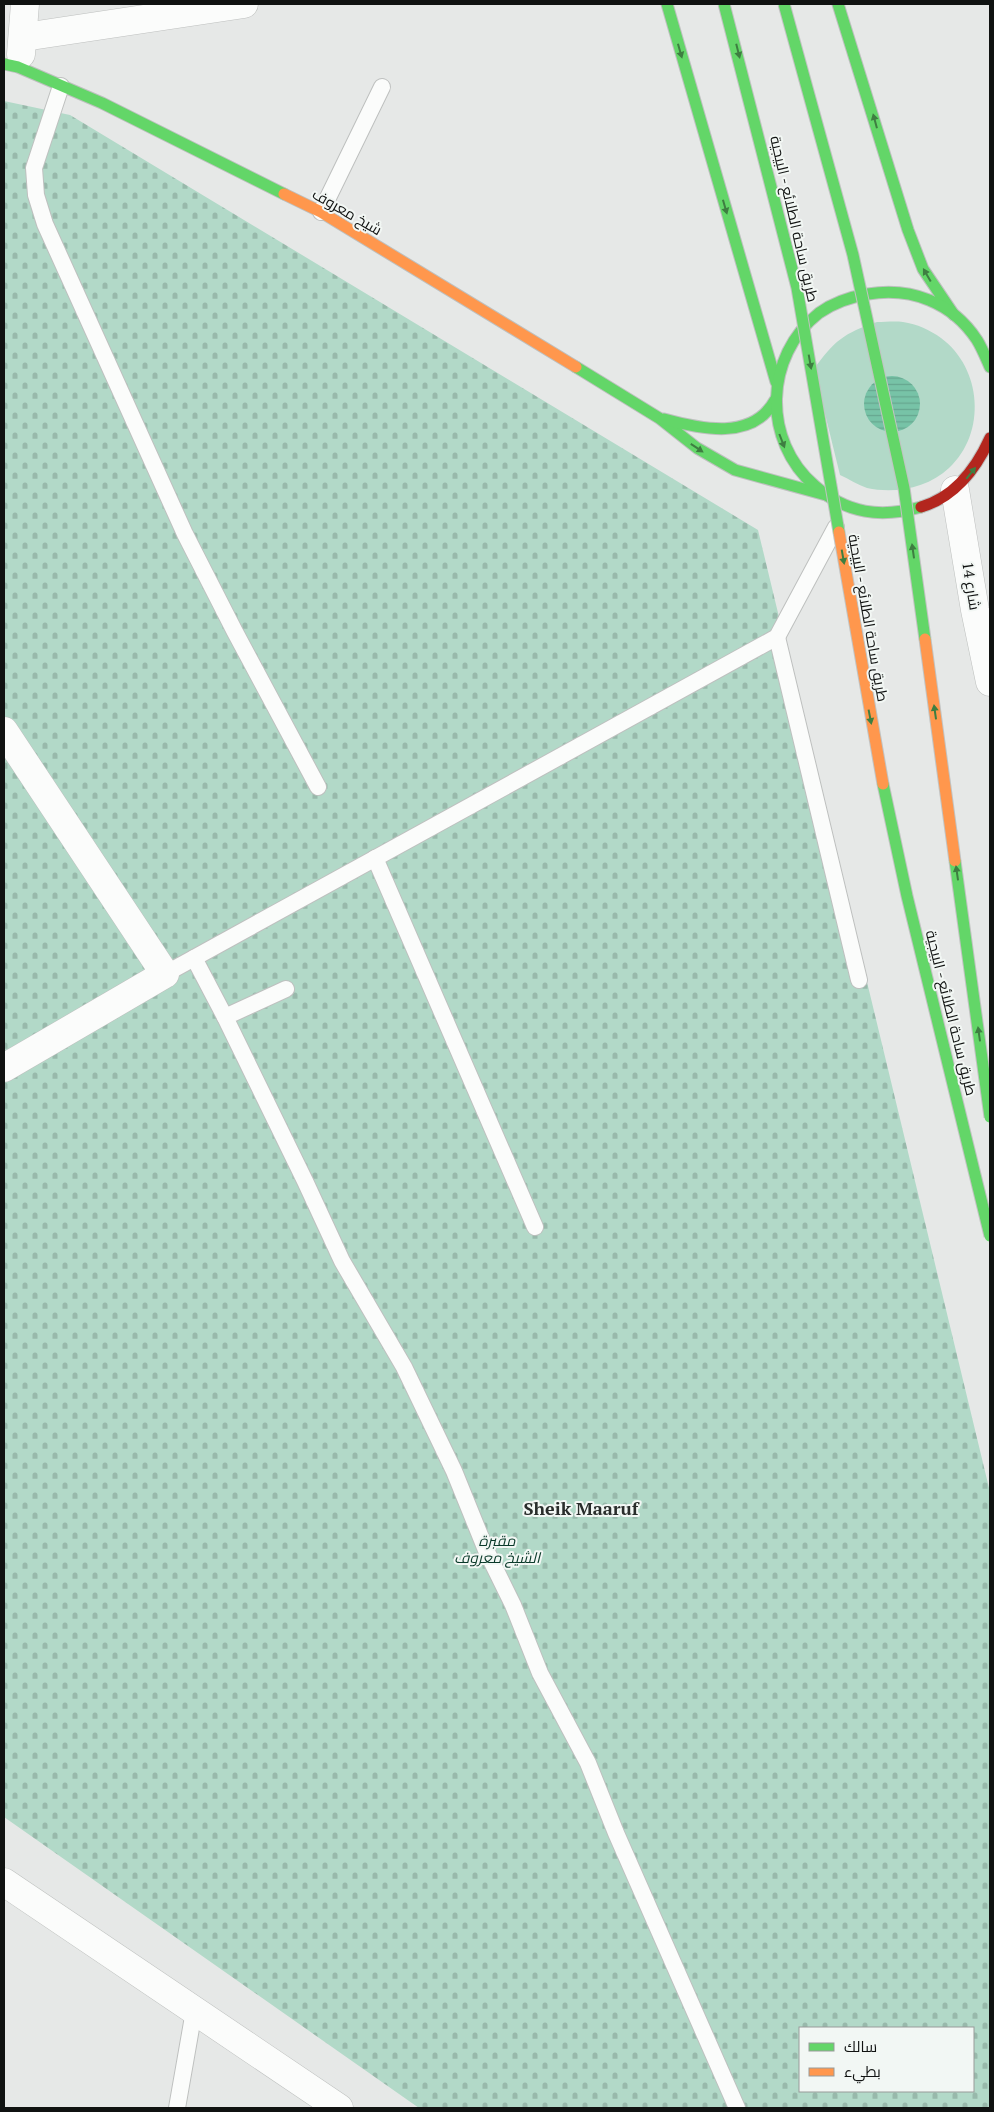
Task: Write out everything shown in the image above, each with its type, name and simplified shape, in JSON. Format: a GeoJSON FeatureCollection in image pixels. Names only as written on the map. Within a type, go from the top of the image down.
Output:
{"type":"FeatureCollection","features":[{"type":"Feature","properties":{"kind":"main road"},"geometry":{"type":"LineString","coordinates":[[666,4],[776,382]]}},
{"type":"Feature","properties":{"kind":"main road","name":"طريق ساحة الطلائع - البيجية"},"geometry":{"type":"LineString","coordinates":[[724,4],[797,288],[882,781],[907,896],[990,1236]]}},
{"type":"Feature","properties":{"kind":"main road","name":"طريق ساحة الطلائع - البيجية"},"geometry":{"type":"LineString","coordinates":[[784,4],[853,255],[904,488],[990,1117]]}},
{"type":"Feature","properties":{"kind":"main road"},"geometry":{"type":"LineString","coordinates":[[838,4],[908,230],[923,269],[954,315],[975,337],[990,367]]}},
{"type":"Feature","properties":{"kind":"main road","name":"شیخ معروف"},"geometry":{"type":"LineString","coordinates":[[11,66],[102,103],[321,212],[659,418]]}},
{"type":"Feature","properties":{"kind":"main road"},"geometry":{"type":"LineString","coordinates":[[954,315],[924,297],[891,291],[859,294],[828,307],[803,328],[786,353],[776,382],[774,413],[781,441],[794,466],[814,488],[847,507],[884,514],[922,508],[955,490],[971,475],[986,453],[990,438]]}},
{"type":"Feature","properties":{"kind":"main road"},"geometry":{"type":"LineString","coordinates":[[966,327],[984,329]]}},
{"type":"Feature","properties":{"kind":"main road"},"geometry":{"type":"LineString","coordinates":[[659,418],[690,426],[714,428],[746,426],[766,414],[775,400]]}},
{"type":"Feature","properties":{"kind":"main road"},"geometry":{"type":"LineString","coordinates":[[659,418],[697,448],[735,470],[826,495]]}},
{"type":"Feature","properties":{"kind":"street"},"geometry":{"type":"LineString","coordinates":[[11,66],[24,37],[25,4]]}},
{"type":"Feature","properties":{"kind":"street"},"geometry":{"type":"LineString","coordinates":[[24,37],[244,4]]}},
{"type":"Feature","properties":{"kind":"street","name":"شارع 14"},"geometry":{"type":"LineString","coordinates":[[955,490],[982,608],[990,682]]}},
{"type":"Feature","properties":{"kind":"street"},"geometry":{"type":"LineString","coordinates":[[4,731],[165,974],[4,1068]]}},
{"type":"Feature","properties":{"kind":"street"},"geometry":{"type":"LineString","coordinates":[[4,1882],[339,2108]]}},
{"type":"Feature","properties":{"kind":"lane"},"geometry":{"type":"LineString","coordinates":[[61,86],[34,168],[36,195],[45,224],[185,534],[234,632],[318,787]]}},
{"type":"Feature","properties":{"kind":"lane"},"geometry":{"type":"LineString","coordinates":[[321,212],[382,87]]}},
{"type":"Feature","properties":{"kind":"lane"},"geometry":{"type":"LineString","coordinates":[[165,974],[778,637],[847,507]]}},
{"type":"Feature","properties":{"kind":"lane"},"geometry":{"type":"LineString","coordinates":[[778,637],[859,980]]}},
{"type":"Feature","properties":{"kind":"lane"},"geometry":{"type":"LineString","coordinates":[[374,858],[535,1227]]}},
{"type":"Feature","properties":{"kind":"lane"},"geometry":{"type":"LineString","coordinates":[[194,958],[305,1180],[342,1261],[404,1367],[454,1471],[486,1550],[513,1605],[540,1673],[588,1763],[616,1833],[737,2108]]}},
{"type":"Feature","properties":{"kind":"lane"},"geometry":{"type":"LineString","coordinates":[[225,1017],[286,989]]}},
{"type":"Feature","properties":{"kind":"lane"},"geometry":{"type":"LineString","coordinates":[[177,2108],[194,2010]]}},
{"type":"Feature","properties":{"kind":"green space","name":"مقبرة الشيخ معروف"},"geometry":{"type":"Polygon","coordinates":[[[4,101],[70,115],[758,530],[990,1492],[990,2108],[419,2108],[4,1817],[4,101]]]}},
{"type":"Feature","properties":{"kind":"green space"},"geometry":{"type":"Polygon","coordinates":[[[877,322],[908,323],[923,328],[941,338],[955,351],[965,366],[972,383],[975,401],[970,437],[961,454],[941,475],[921,485],[900,490],[867,488],[840,475],[814,369],[828,351],[841,339],[856,330],[877,322]]]}},
{"type":"Feature","properties":{"kind":"shaded area"},"geometry":{"type":"Polygon","coordinates":[[[886,376],[898,376],[908,380],[916,388],[920,404],[916,420],[908,428],[898,432],[886,432],[876,428],[868,420],[864,410],[864,398],[868,388],[876,380],[886,376]]]}},
{"type":"Feature","properties":{"kind":"traffic: fast"},"geometry":{"type":"LineString","coordinates":[[667,4],[776,382]]}},
{"type":"Feature","properties":{"kind":"traffic: fast"},"geometry":{"type":"LineString","coordinates":[[724,4],[797,288],[839,532]]}},
{"type":"Feature","properties":{"kind":"traffic: fast"},"geometry":{"type":"LineString","coordinates":[[784,4],[853,255],[904,488],[925,639]]}},
{"type":"Feature","properties":{"kind":"traffic: fast"},"geometry":{"type":"LineString","coordinates":[[838,4],[908,230],[923,269],[954,315]]}},
{"type":"Feature","properties":{"kind":"traffic: fast"},"geometry":{"type":"LineString","coordinates":[[4,64],[18,67],[102,103],[284,194]]}},
{"type":"Feature","properties":{"kind":"traffic: fast"},"geometry":{"type":"LineString","coordinates":[[921,507],[878,513],[852,508],[839,503],[815,486],[798,467],[786,446],[778,423],[776,399],[780,375],[788,352],[801,331],[819,313],[830,306],[861,295],[884,292],[900,293],[915,295],[929,300],[955,316],[977,340],[990,367]]}},
{"type":"Feature","properties":{"kind":"traffic: fast"},"geometry":{"type":"LineString","coordinates":[[576,367],[659,418],[697,448],[735,470],[826,495]]}},
{"type":"Feature","properties":{"kind":"traffic: fast"},"geometry":{"type":"LineString","coordinates":[[664,419],[710,428],[740,427],[754,422],[765,413],[775,400]]}},
{"type":"Feature","properties":{"kind":"traffic: fast"},"geometry":{"type":"LineString","coordinates":[[883,784],[907,896],[990,1236]]}},
{"type":"Feature","properties":{"kind":"traffic: fast"},"geometry":{"type":"LineString","coordinates":[[955,861],[990,1117]]}},
{"type":"Feature","properties":{"kind":"traffic: slow"},"geometry":{"type":"LineString","coordinates":[[284,194],[321,212],[576,367]]}},
{"type":"Feature","properties":{"kind":"traffic: slow"},"geometry":{"type":"LineString","coordinates":[[839,532],[883,784]]}},
{"type":"Feature","properties":{"kind":"traffic: slow"},"geometry":{"type":"LineString","coordinates":[[925,639],[955,861]]}},
{"type":"Feature","properties":{"kind":"traffic: jam"},"geometry":{"type":"LineString","coordinates":[[921,507],[954,489],[971,471],[990,438]]}},
{"type":"Feature","properties":{"kind":"district","name":"Sheik Maaruf"},"geometry":{"type":"Point","coordinates":[581,1509]}}]}
